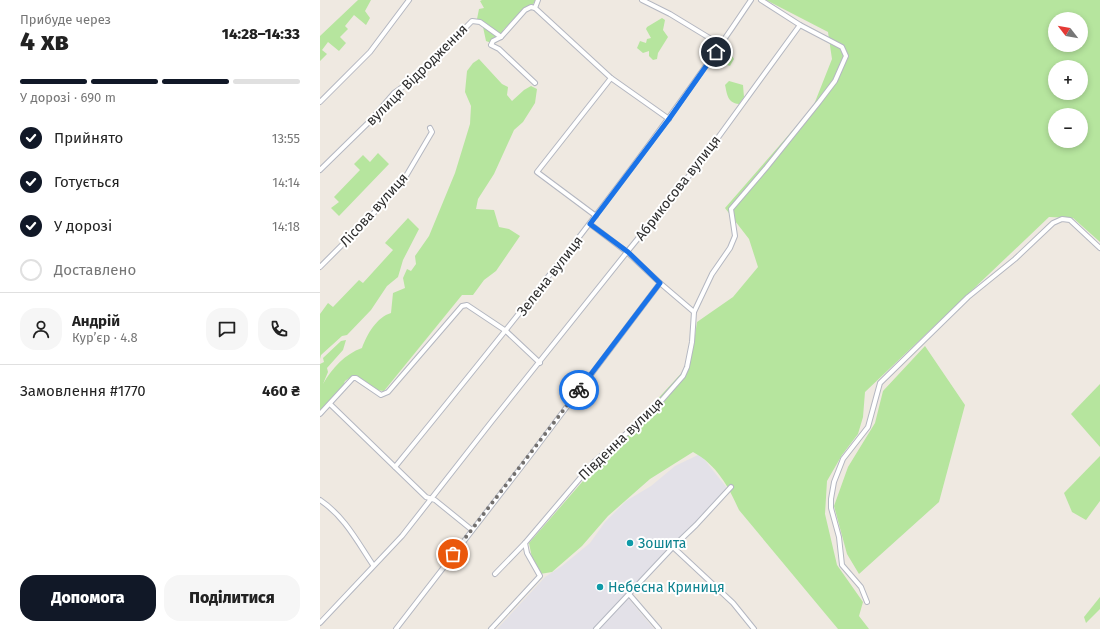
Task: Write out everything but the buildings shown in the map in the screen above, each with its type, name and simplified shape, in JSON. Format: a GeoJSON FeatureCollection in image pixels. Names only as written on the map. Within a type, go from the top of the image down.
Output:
{"type":"FeatureCollection","features":[{"type":"Feature","properties":{"kind":"street"},"geometry":{"type":"LineString","coordinates":[[320,102],[370,52],[409,0]]}},
{"type":"Feature","properties":{"kind":"street"},"geometry":{"type":"LineString","coordinates":[[535,8],[538,0]]}},
{"type":"Feature","properties":{"kind":"street"},"geometry":{"type":"LineString","coordinates":[[642,0],[670,14],[721,45]]}},
{"type":"Feature","properties":{"kind":"street","name":"Зелена вулиця"},"geometry":{"type":"LineString","coordinates":[[395,467],[506,331],[590,224],[669,119],[751,0]]}},
{"type":"Feature","properties":{"kind":"street"},"geometry":{"type":"LineString","coordinates":[[694,312],[712,274],[730,248],[735,236],[731,208],[804,121],[834,81],[846,56],[842,47],[800,25],[761,0]]}},
{"type":"Feature","properties":{"kind":"street"},"geometry":{"type":"LineString","coordinates":[[535,83],[499,49],[491,45],[493,41],[501,37],[526,10],[531,7],[535,8],[611,78],[669,119]]}},
{"type":"Feature","properties":{"kind":"street","name":"вулиця Відродження"},"geometry":{"type":"LineString","coordinates":[[320,170],[369,122],[391,97],[418,76],[472,21],[480,22],[501,37]]}},
{"type":"Feature","properties":{"kind":"street","name":"Абрикосова вулиця"},"geometry":{"type":"LineString","coordinates":[[694,312],[660,283],[628,252],[701,161],[800,25]]}},
{"type":"Feature","properties":{"kind":"street"},"geometry":{"type":"LineString","coordinates":[[596,216],[537,172],[611,78]]}},
{"type":"Feature","properties":{"kind":"street","name":"Лісова вулиця"},"geometry":{"type":"LineString","coordinates":[[320,267],[372,215],[406,176],[432,132],[430,128]]}},
{"type":"Feature","properties":{"kind":"street"},"geometry":{"type":"LineString","coordinates":[[867,602],[860,587],[842,565],[839,537],[832,515],[831,499],[834,482],[843,459],[868,427],[880,383],[968,297],[1015,259],[1053,223],[1062,219],[1070,220],[1100,248]]}},
{"type":"Feature","properties":{"kind":"street"},"geometry":{"type":"LineString","coordinates":[[320,623],[373,565],[402,536],[628,252],[590,224]]}},
{"type":"Feature","properties":{"kind":"street"},"geometry":{"type":"LineString","coordinates":[[396,629],[660,283]]}},
{"type":"Feature","properties":{"kind":"street"},"geometry":{"type":"LineString","coordinates":[[320,414],[353,378],[356,378],[381,395],[388,392],[462,306],[467,305],[506,331],[540,363]]}},
{"type":"Feature","properties":{"kind":"street","name":"Південна вулиця"},"geometry":{"type":"LineString","coordinates":[[496,574],[593,463],[654,409],[678,384],[687,367],[692,342],[694,312]]}},
{"type":"Feature","properties":{"kind":"street"},"geometry":{"type":"LineString","coordinates":[[330,404],[426,497],[435,500],[472,530]]}},
{"type":"Feature","properties":{"kind":"street"},"geometry":{"type":"LineString","coordinates":[[596,629],[731,488]]}},
{"type":"Feature","properties":{"kind":"street"},"geometry":{"type":"LineString","coordinates":[[320,500],[332,508],[346,523],[373,565]]}},
{"type":"Feature","properties":{"kind":"street"},"geometry":{"type":"LineString","coordinates":[[491,629],[540,576],[527,553],[525,542]]}},
{"type":"Feature","properties":{"kind":"street"},"geometry":{"type":"LineString","coordinates":[[673,547],[733,603],[754,629]]}},
{"type":"Feature","properties":{"kind":"street"},"geometry":{"type":"LineString","coordinates":[[629,594],[660,629]]}},
{"type":"Feature","properties":{"kind":"shaded area"},"geometry":{"type":"Polygon","coordinates":[[[700,454],[727,488],[694,525],[695,529],[628,598],[654,629],[497,629],[545,577],[562,566],[590,543],[605,522],[626,501],[651,486],[675,466],[700,454]]]}},
{"type":"Feature","properties":{"kind":"green space"},"geometry":{"type":"Polygon","coordinates":[[[358,0],[371,0],[365,11],[370,18],[366,25],[354,15],[345,26],[348,29],[340,37],[346,43],[339,51],[328,42],[322,50],[327,54],[320,61],[320,36],[358,0]]]}},
{"type":"Feature","properties":{"kind":"green space"},"geometry":{"type":"Polygon","coordinates":[[[536,0],[530,8],[525,9],[504,29],[497,42],[494,44],[486,41],[483,27],[477,19],[479,9],[484,8],[480,1],[536,0]]]}},
{"type":"Feature","properties":{"kind":"green space"},"geometry":{"type":"Polygon","coordinates":[[[766,0],[1100,0],[1100,242],[1073,218],[1049,217],[865,392],[863,417],[858,434],[842,455],[827,481],[825,514],[837,565],[863,602],[859,616],[869,629],[838,629],[739,510],[721,477],[708,463],[693,452],[650,479],[608,516],[582,546],[552,572],[540,574],[532,558],[529,543],[596,466],[687,367],[693,349],[697,322],[733,297],[758,267],[749,239],[725,208],[813,107],[832,59],[828,32],[766,0]]]}},
{"type":"Feature","properties":{"kind":"green space"},"geometry":{"type":"Polygon","coordinates":[[[662,18],[665,20],[663,30],[668,37],[658,53],[657,59],[653,60],[649,56],[649,51],[643,53],[637,48],[640,41],[646,43],[647,39],[651,38],[646,29],[647,27],[662,18]]]}},
{"type":"Feature","properties":{"kind":"green space"},"geometry":{"type":"Polygon","coordinates":[[[719,54],[732,56],[734,59],[730,66],[719,62],[717,58],[719,54]]]}},
{"type":"Feature","properties":{"kind":"green space"},"geometry":{"type":"Polygon","coordinates":[[[479,59],[502,84],[508,87],[507,95],[512,101],[531,86],[537,89],[535,103],[523,122],[514,130],[494,174],[478,199],[476,209],[494,210],[499,227],[509,229],[520,236],[496,271],[484,280],[473,295],[462,295],[384,391],[376,390],[354,375],[345,381],[341,391],[320,410],[320,364],[324,362],[323,358],[341,341],[346,340],[343,350],[327,368],[328,372],[323,384],[330,372],[340,362],[350,354],[362,348],[377,322],[381,318],[391,313],[393,293],[405,288],[403,278],[407,269],[411,271],[416,264],[415,256],[429,236],[455,173],[470,124],[471,106],[465,92],[467,71],[473,63],[479,59]]]}},
{"type":"Feature","properties":{"kind":"green space"},"geometry":{"type":"Polygon","coordinates":[[[729,81],[743,85],[744,97],[739,104],[732,102],[728,97],[725,85],[729,81]]]}},
{"type":"Feature","properties":{"kind":"green space"},"geometry":{"type":"Polygon","coordinates":[[[378,153],[389,164],[339,216],[331,208],[339,202],[334,197],[360,170],[354,164],[363,155],[370,162],[378,153]]]}},
{"type":"Feature","properties":{"kind":"green space"},"geometry":{"type":"Polygon","coordinates":[[[408,218],[419,229],[403,260],[398,277],[387,286],[371,310],[347,335],[342,336],[321,355],[320,359],[320,314],[328,303],[333,307],[359,280],[363,283],[393,250],[385,243],[408,218]]]}},
{"type":"Feature","properties":{"kind":"green space"},"geometry":{"type":"Polygon","coordinates":[[[925,346],[965,405],[939,502],[859,574],[847,554],[834,506],[848,467],[875,423],[883,391],[925,346]]]}},
{"type":"Feature","properties":{"kind":"green space"},"geometry":{"type":"Polygon","coordinates":[[[1100,384],[1100,447],[1071,414],[1100,384]]]}},
{"type":"Feature","properties":{"kind":"green space"},"geometry":{"type":"Polygon","coordinates":[[[1100,456],[1100,501],[1086,520],[1072,512],[1064,493],[1100,456]]]}},
{"type":"Feature","properties":{"kind":"green space"},"geometry":{"type":"Polygon","coordinates":[[[1100,597],[1100,609],[1086,623],[1084,617],[1100,597]]]}},
{"type":"Feature","properties":{"kind":"way so far"},"geometry":{"type":"LineString","coordinates":[[453,554],[579,390]]}},
{"type":"Feature","properties":{"kind":"place","name":"Зошита"},"geometry":{"type":"Point","coordinates":[630,543]}},
{"type":"Feature","properties":{"kind":"place","name":"Небесна Криниця"},"geometry":{"type":"Point","coordinates":[600,587]}},
{"type":"Feature","properties":{"kind":"route"},"geometry":{"type":"LineString","coordinates":[[579,390],[660,283],[628,252],[590,224],[669,119],[716,52]]}}]}
